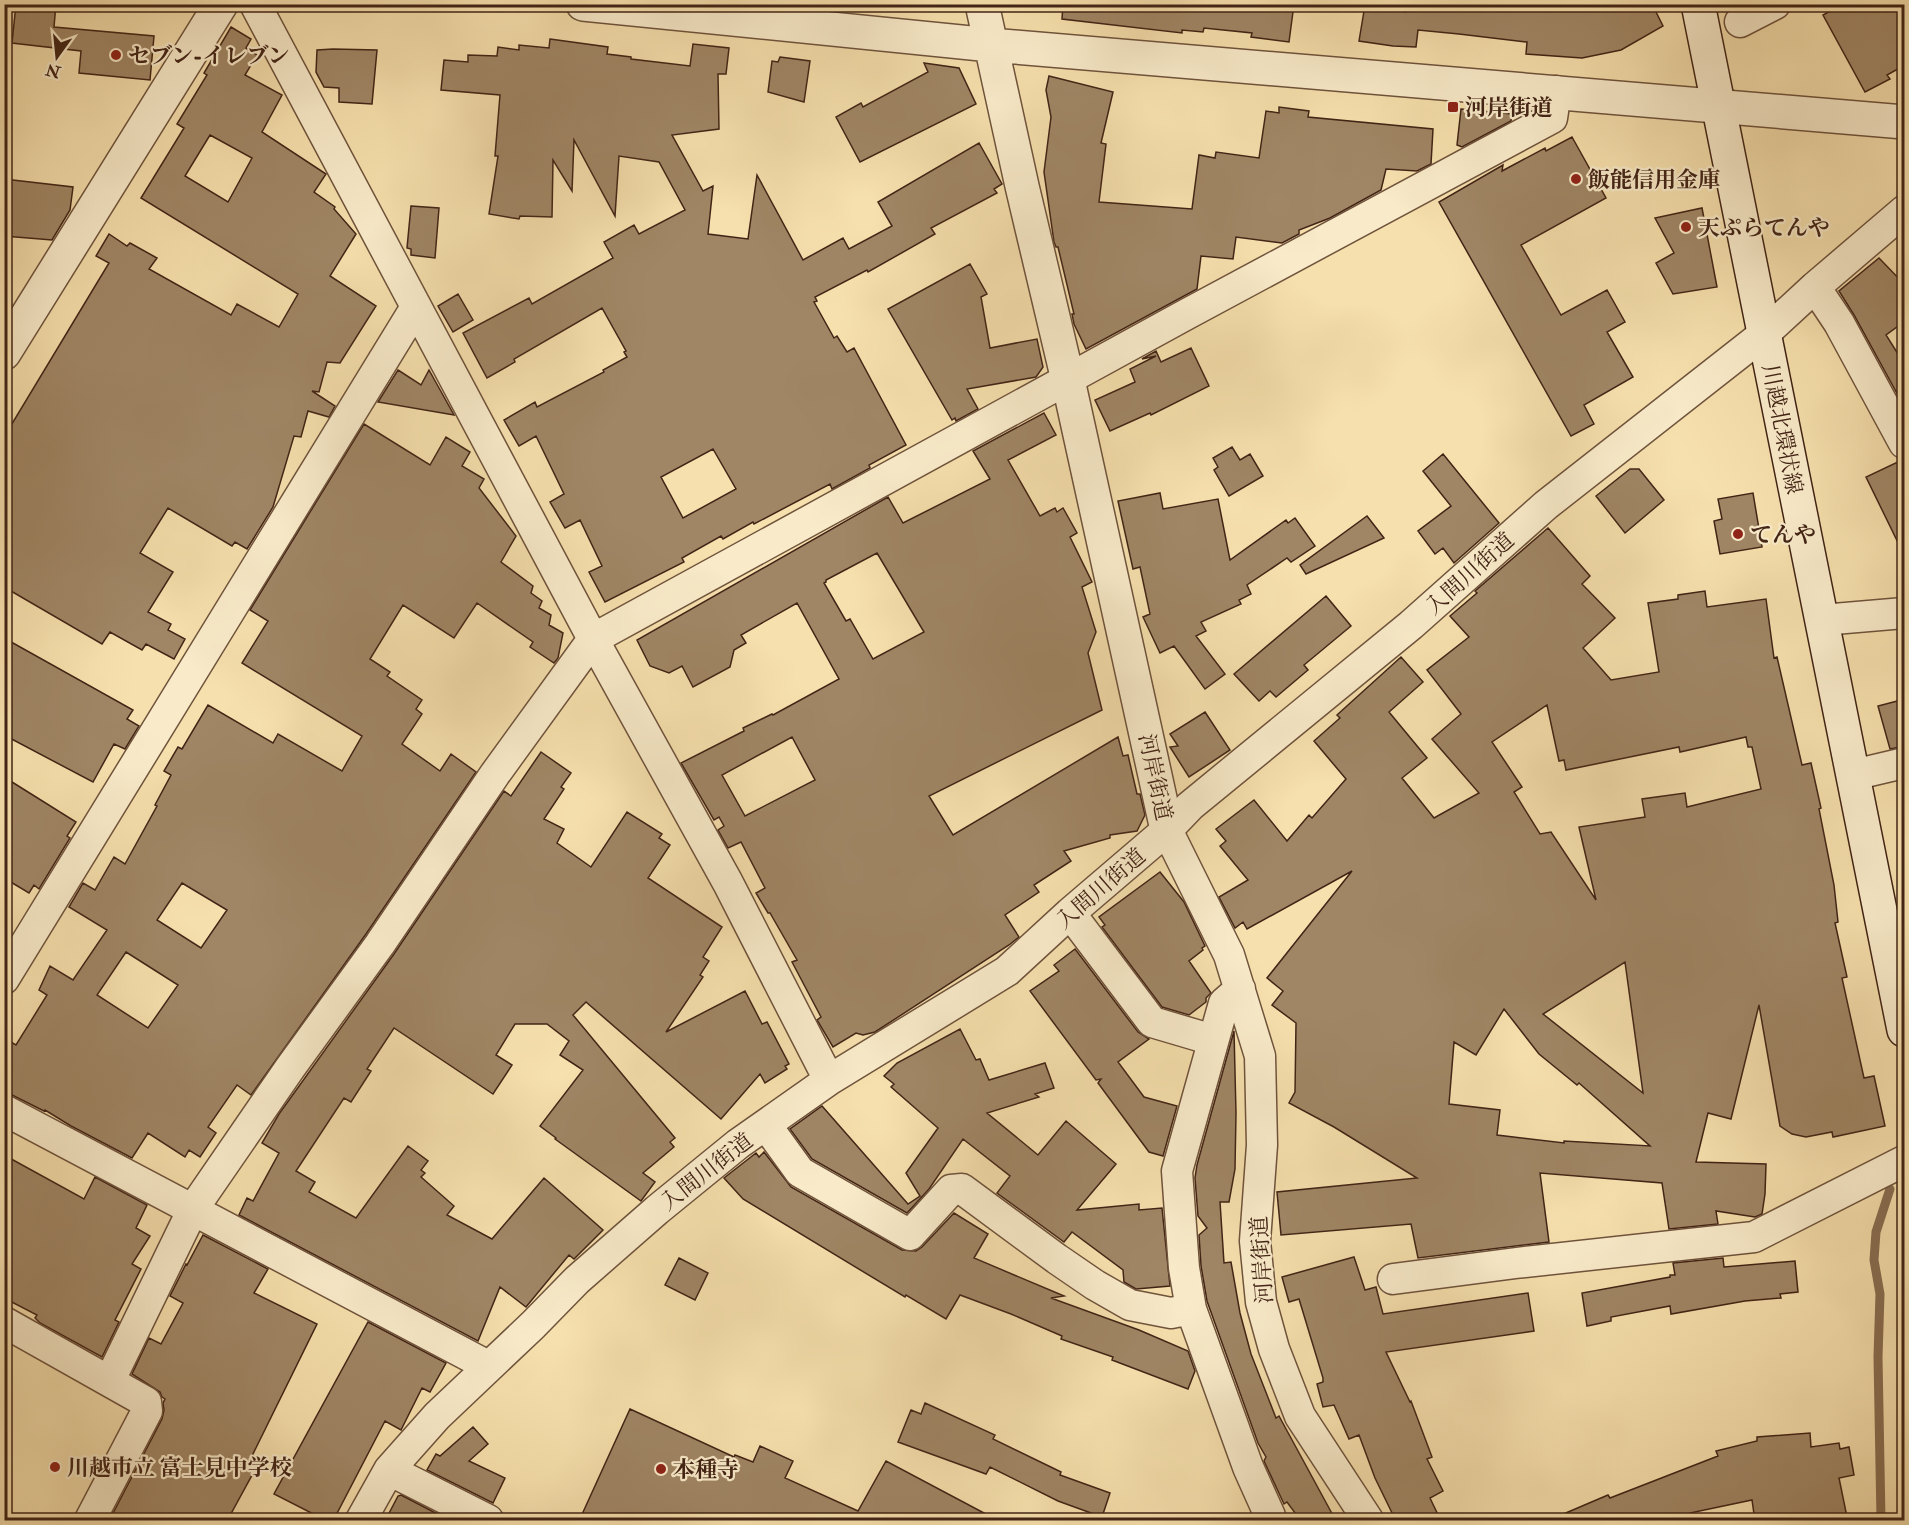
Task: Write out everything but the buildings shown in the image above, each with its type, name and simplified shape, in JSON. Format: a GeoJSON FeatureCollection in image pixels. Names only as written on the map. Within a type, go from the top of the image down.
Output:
{"type":"FeatureCollection","features":[{"type":"Feature","properties":{"kind":"street"},"geometry":{"type":"LineString","coordinates":[[4,353],[221,4]]}},
{"type":"Feature","properties":{"kind":"street"},"geometry":{"type":"LineString","coordinates":[[255,4],[594,639],[728,883],[829,1080]]}},
{"type":"Feature","properties":{"kind":"street"},"geometry":{"type":"LineString","coordinates":[[583,4],[991,45],[1905,122]]}},
{"type":"Feature","properties":{"kind":"street","name":"河岸街道"},"geometry":{"type":"LineString","coordinates":[[982,4],[1140,699],[1167,830],[1229,955],[1260,1056],[1262,1145],[1255,1241],[1261,1302],[1274,1349],[1300,1416],[1368,1521]]}},
{"type":"Feature","properties":{"kind":"street","name":"川越北環状線"},"geometry":{"type":"LineString","coordinates":[[1698,4],[1905,1030]]}},
{"type":"Feature","properties":{"kind":"street"},"geometry":{"type":"LineString","coordinates":[[1740,22],[1775,4]]}},
{"type":"Feature","properties":{"kind":"street"},"geometry":{"type":"LineString","coordinates":[[110,1380],[193,1209],[290,1068],[380,944],[495,774],[594,639],[1187,314],[1552,118],[1556,92]]}},
{"type":"Feature","properties":{"kind":"street","name":"入間川街道"},"geometry":{"type":"LineString","coordinates":[[361,1521],[389,1470],[436,1416],[533,1325],[577,1280],[648,1218],[738,1144],[829,1080],[1006,970],[1167,830],[1190,806],[1411,625],[1546,505],[1764,334],[1815,287],[1905,211]]}},
{"type":"Feature","properties":{"kind":"street"},"geometry":{"type":"LineString","coordinates":[[1815,287],[1839,323],[1905,443]]}},
{"type":"Feature","properties":{"kind":"street"},"geometry":{"type":"LineString","coordinates":[[4,979],[416,307]]}},
{"type":"Feature","properties":{"kind":"street"},"geometry":{"type":"LineString","coordinates":[[1822,620],[1905,613]]}},
{"type":"Feature","properties":{"kind":"street"},"geometry":{"type":"LineString","coordinates":[[1853,775],[1905,763]]}},
{"type":"Feature","properties":{"kind":"street"},"geometry":{"type":"LineString","coordinates":[[1070,913],[1152,1022],[1213,1040]]}},
{"type":"Feature","properties":{"kind":"street"},"geometry":{"type":"LineString","coordinates":[[1240,989],[1224,1003],[1177,1171],[1184,1268],[1191,1309],[1248,1467],[1271,1519]]}},
{"type":"Feature","properties":{"kind":"street"},"geometry":{"type":"LineString","coordinates":[[4,1110],[488,1366]]}},
{"type":"Feature","properties":{"kind":"street"},"geometry":{"type":"LineString","coordinates":[[766,1125],[800,1172],[910,1235],[951,1190],[962,1189],[1057,1259],[1130,1305],[1171,1313],[1191,1309]]}},
{"type":"Feature","properties":{"kind":"street"},"geometry":{"type":"LineString","coordinates":[[1393,1280],[1516,1263],[1754,1237],[1905,1161]]}},
{"type":"Feature","properties":{"kind":"street"},"geometry":{"type":"LineString","coordinates":[[4,1322],[146,1402],[147,1411],[90,1521]]}},
{"type":"Feature","properties":{"kind":"street"},"geometry":{"type":"LineString","coordinates":[[389,1470],[488,1521]]}},
{"type":"Feature","properties":{"kind":"waterway"},"geometry":{"type":"LineString","coordinates":[[1881,1520],[1878,1357],[1880,1294],[1874,1260],[1876,1232],[1890,1189]]}},
{"type":"Feature","properties":{"kind":"place","name":"セブン-イレブン"},"geometry":{"type":"Point","coordinates":[116,55]}},
{"type":"Feature","properties":{"kind":"place","name":"河岸街道"},"geometry":{"type":"Point","coordinates":[1453,107]}},
{"type":"Feature","properties":{"kind":"place","name":"飯能信用金庫"},"geometry":{"type":"Point","coordinates":[1576,179]}},
{"type":"Feature","properties":{"kind":"place","name":"天ぷらてんや"},"geometry":{"type":"Point","coordinates":[1686,227]}},
{"type":"Feature","properties":{"kind":"place","name":"てんや"},"geometry":{"type":"Point","coordinates":[1738,534]}},
{"type":"Feature","properties":{"kind":"place","name":"川越市立 富士見中学校"},"geometry":{"type":"Point","coordinates":[55,1467]}},
{"type":"Feature","properties":{"kind":"place","name":"本種寺"},"geometry":{"type":"Point","coordinates":[661,1469]}}]}
